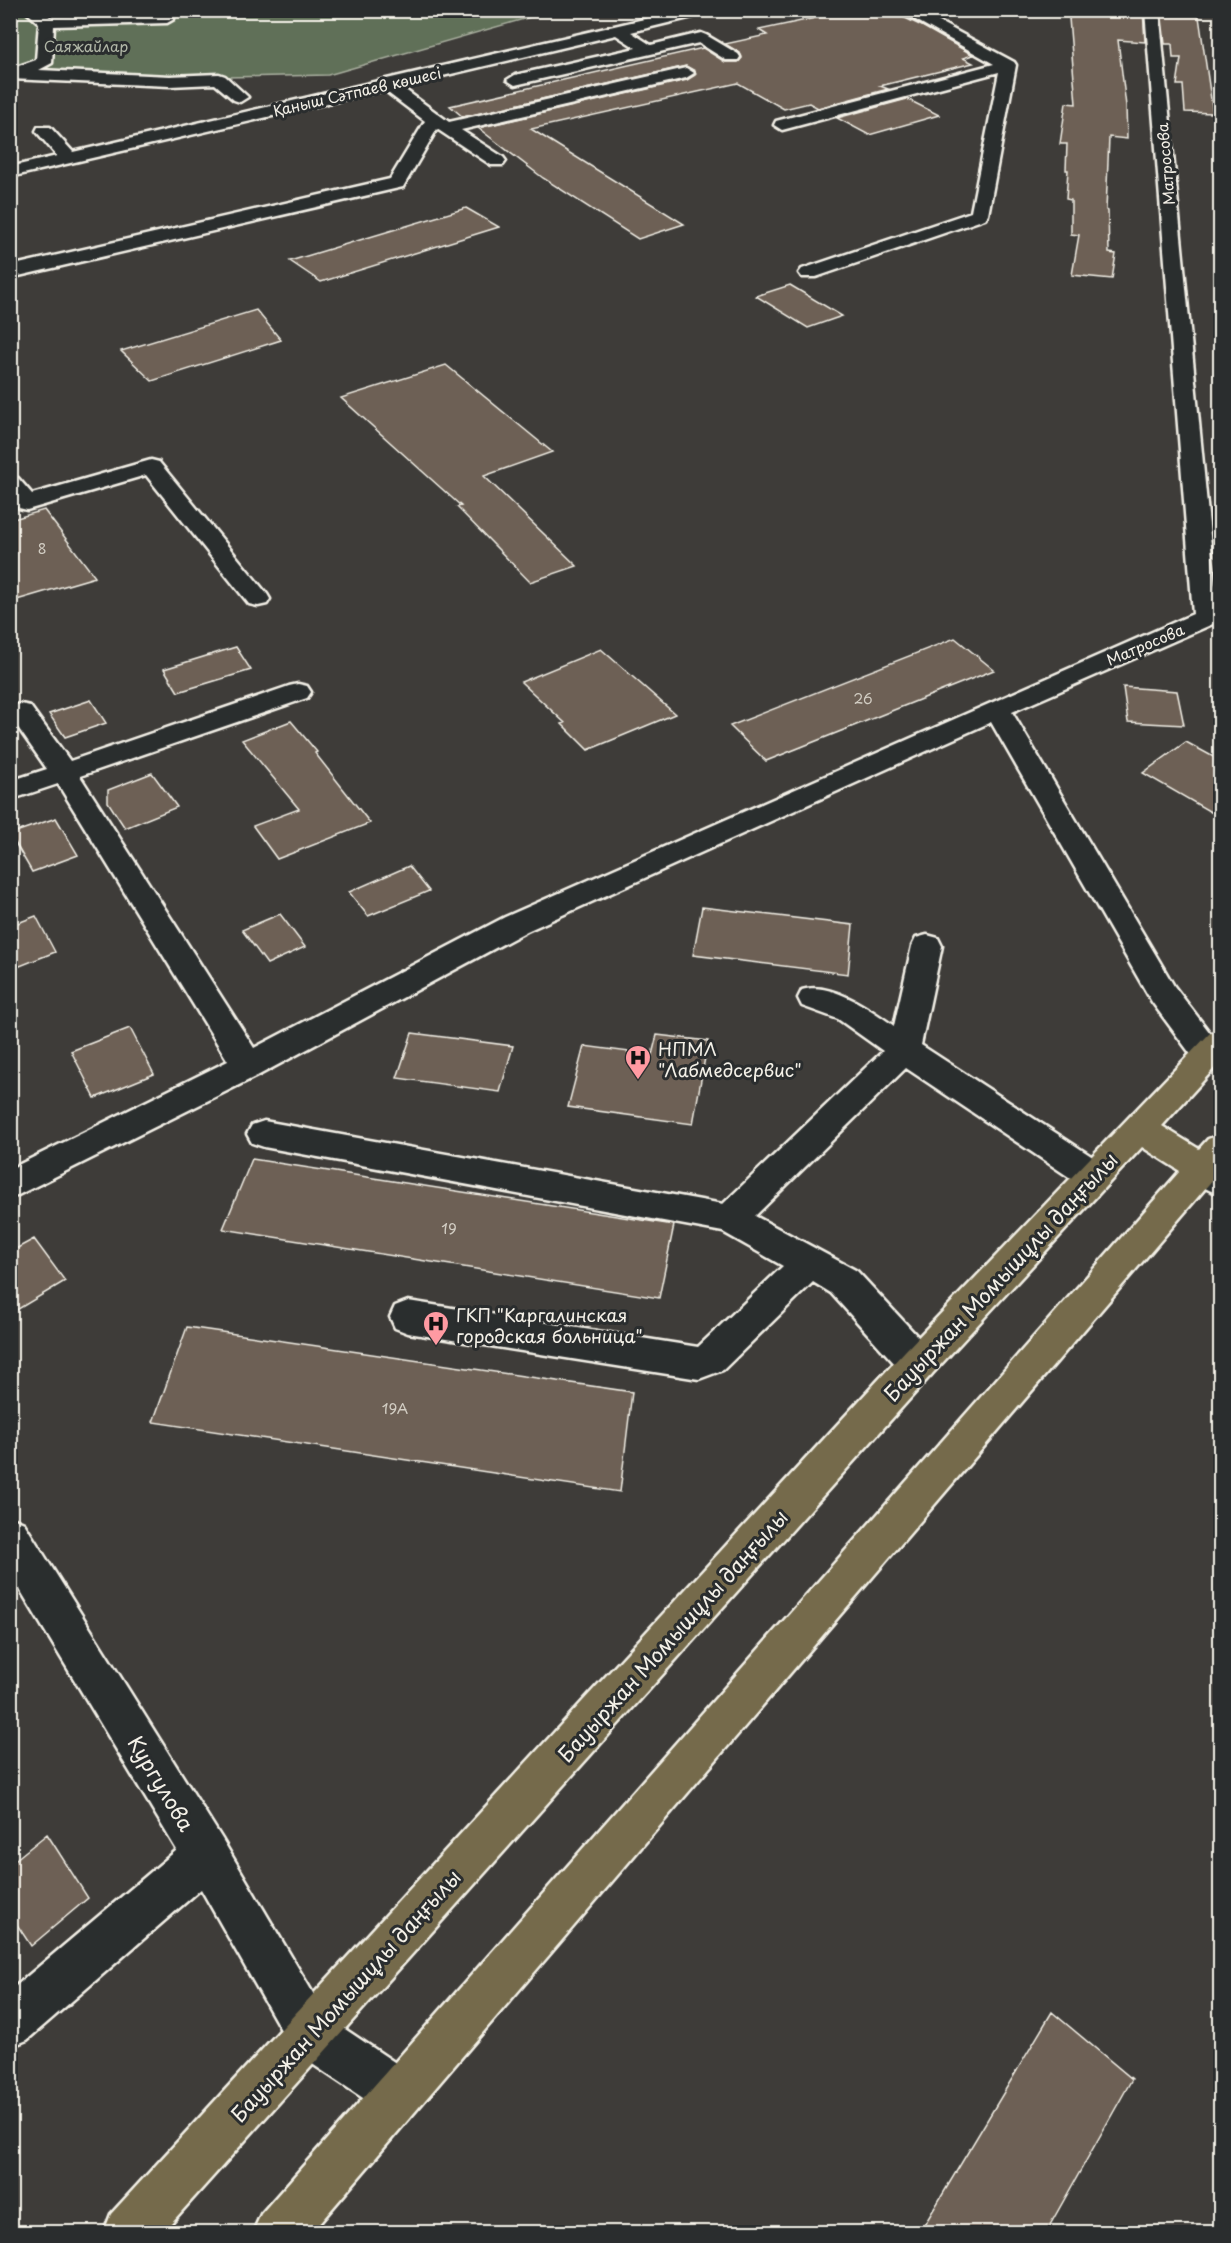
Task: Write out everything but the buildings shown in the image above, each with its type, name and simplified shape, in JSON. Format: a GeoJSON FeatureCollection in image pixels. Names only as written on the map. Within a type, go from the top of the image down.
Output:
{"type":"FeatureCollection","features":[{"type":"Feature","properties":{"kind":"main road","name":"Бауыржан Момышұлы даңғылы"},"geometry":{"type":"LineString","coordinates":[[129,2232],[918,1363],[1093,1175],[1215,1049]]}},
{"type":"Feature","properties":{"kind":"main road"},"geometry":{"type":"LineString","coordinates":[[279,2232],[398,2093],[1214,1165],[1139,1128]]}},
{"type":"Feature","properties":{"kind":"street"},"geometry":{"type":"LineString","coordinates":[[31,10],[47,21],[167,19]]}},
{"type":"Feature","properties":{"kind":"street","name":"Қаныш Сәтпаев көшесі"},"geometry":{"type":"LineString","coordinates":[[10,172],[704,10]]}},
{"type":"Feature","properties":{"kind":"street","name":"Матросова"},"geometry":{"type":"LineString","coordinates":[[997,708],[1206,618],[1209,530],[1152,10]]}},
{"type":"Feature","properties":{"kind":"street"},"geometry":{"type":"LineString","coordinates":[[911,14],[937,13]]}},
{"type":"Feature","properties":{"kind":"street"},"geometry":{"type":"LineString","coordinates":[[911,14],[1008,64]]}},
{"type":"Feature","properties":{"kind":"street"},"geometry":{"type":"LineString","coordinates":[[44,63],[47,21]]}},
{"type":"Feature","properties":{"kind":"street"},"geometry":{"type":"LineString","coordinates":[[618,30],[649,50]]}},
{"type":"Feature","properties":{"kind":"street"},"geometry":{"type":"LineString","coordinates":[[515,80],[701,38],[732,57]]}},
{"type":"Feature","properties":{"kind":"street"},"geometry":{"type":"LineString","coordinates":[[486,61],[552,104]]}},
{"type":"Feature","properties":{"kind":"street"},"geometry":{"type":"LineString","coordinates":[[600,61],[637,84]]}},
{"type":"Feature","properties":{"kind":"street"},"geometry":{"type":"LineString","coordinates":[[13,74],[44,63]]}},
{"type":"Feature","properties":{"kind":"street"},"geometry":{"type":"LineString","coordinates":[[44,63],[64,76]]}},
{"type":"Feature","properties":{"kind":"street"},"geometry":{"type":"LineString","coordinates":[[782,125],[1008,64]]}},
{"type":"Feature","properties":{"kind":"street"},"geometry":{"type":"LineString","coordinates":[[809,273],[979,215],[1008,64]]}},
{"type":"Feature","properties":{"kind":"street"},"geometry":{"type":"LineString","coordinates":[[10,272],[397,183],[429,133],[440,124],[552,104],[686,73]]}},
{"type":"Feature","properties":{"kind":"street"},"geometry":{"type":"LineString","coordinates":[[13,74],[170,81],[219,79],[261,114]]}},
{"type":"Feature","properties":{"kind":"street"},"geometry":{"type":"LineString","coordinates":[[387,84],[440,124],[496,161]]}},
{"type":"Feature","properties":{"kind":"street"},"geometry":{"type":"LineString","coordinates":[[220,101],[240,97]]}},
{"type":"Feature","properties":{"kind":"street"},"geometry":{"type":"LineString","coordinates":[[44,132],[69,158]]}},
{"type":"Feature","properties":{"kind":"street"},"geometry":{"type":"LineString","coordinates":[[10,483],[27,503],[151,467],[258,599]]}},
{"type":"Feature","properties":{"kind":"street"},"geometry":{"type":"LineString","coordinates":[[10,791],[65,774],[298,692]]}},
{"type":"Feature","properties":{"kind":"street"},"geometry":{"type":"LineString","coordinates":[[10,1185],[248,1066],[516,924],[997,708],[1163,994],[1215,1049]]}},
{"type":"Feature","properties":{"kind":"street"},"geometry":{"type":"LineString","coordinates":[[21,712],[65,774],[248,1066]]}},
{"type":"Feature","properties":{"kind":"street"},"geometry":{"type":"LineString","coordinates":[[729,1219],[904,1050],[927,946]]}},
{"type":"Feature","properties":{"kind":"street"},"geometry":{"type":"LineString","coordinates":[[813,998],[849,1011],[1093,1175]]}},
{"type":"Feature","properties":{"kind":"street"},"geometry":{"type":"LineString","coordinates":[[264,1134],[729,1219],[844,1282],[918,1363]]}},
{"type":"Feature","properties":{"kind":"street"},"geometry":{"type":"LineString","coordinates":[[408,1317],[699,1363],[710,1359],[809,1263]]}},
{"type":"Feature","properties":{"kind":"street","name":"Кургулова"},"geometry":{"type":"LineString","coordinates":[[10,1536],[206,1855],[310,2034]]}},
{"type":"Feature","properties":{"kind":"street"},"geometry":{"type":"LineString","coordinates":[[10,2023],[206,1855]]}},
{"type":"Feature","properties":{"kind":"street"},"geometry":{"type":"LineString","coordinates":[[310,2034],[398,2093]]}},
{"type":"Feature","properties":{"kind":"green space","name":"Саяжайлар"},"geometry":{"type":"Polygon","coordinates":[[[10,11],[552,11],[328,75],[29,81],[11,80],[10,11]]]}},
{"type":"Feature","properties":{"kind":"place","name":"НПМЛ \"Лабмедсервис\""},"geometry":{"type":"Point","coordinates":[638,1081]}},
{"type":"Feature","properties":{"kind":"place","name":"ГКП \"Каргалинская городская больница\""},"geometry":{"type":"Point","coordinates":[436,1347]}}]}
